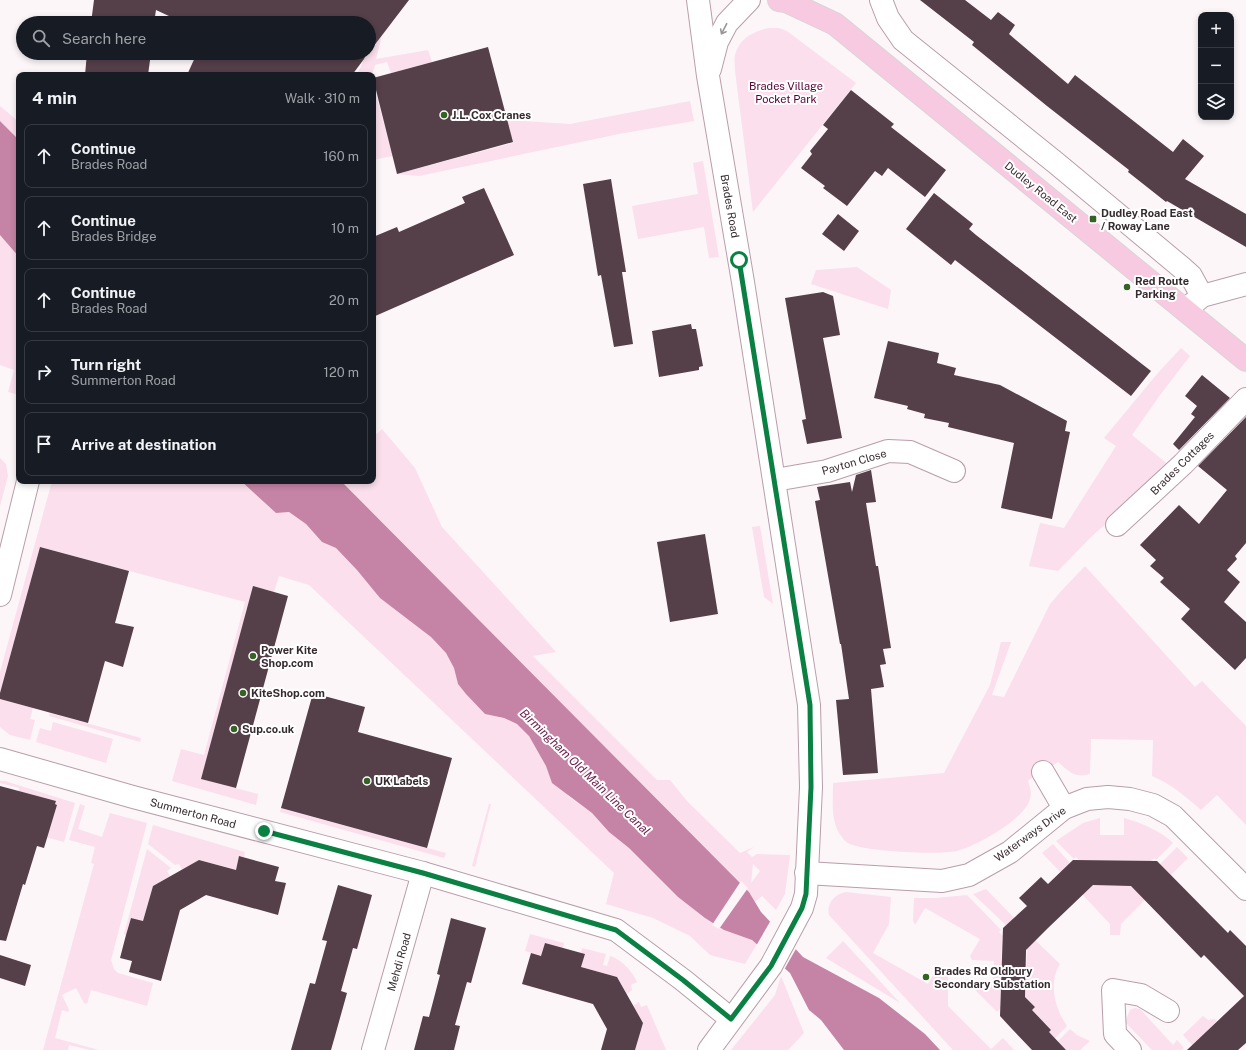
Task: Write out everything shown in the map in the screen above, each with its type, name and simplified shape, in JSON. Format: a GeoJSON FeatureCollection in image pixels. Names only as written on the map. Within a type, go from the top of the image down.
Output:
{"type":"FeatureCollection","features":[{"type":"Feature","properties":{"kind":"main road","name":"Dudley Road East"},"geometry":{"type":"LineString","coordinates":[[779,0],[786,1],[835,24],[1194,303],[1246,360]]}},
{"type":"Feature","properties":{"kind":"main road","name":"Dudley Road East"},"geometry":{"type":"LineString","coordinates":[[821,0],[835,24]]}},
{"type":"Feature","properties":{"kind":"street","name":"Brades Road"},"geometry":{"type":"LineString","coordinates":[[698,0],[708,76],[775,480],[810,705],[811,787],[806,894],[802,908],[771,966],[731,1019]]}},
{"type":"Feature","properties":{"kind":"street","name":"Brades Road"},"geometry":{"type":"LineString","coordinates":[[708,76],[717,42],[727,24],[749,0]]}},
{"type":"Feature","properties":{"kind":"street","name":"Dudley Road East"},"geometry":{"type":"LineString","coordinates":[[881,0],[888,18],[903,40],[1056,163],[1191,276],[1194,303]]}},
{"type":"Feature","properties":{"kind":"street"},"geometry":{"type":"LineString","coordinates":[[1194,303],[1246,284]]}},
{"type":"Feature","properties":{"kind":"street","name":"Brades Cottages"},"geometry":{"type":"LineString","coordinates":[[1117,525],[1183,464],[1246,399]]}},
{"type":"Feature","properties":{"kind":"street","name":"Payton Close"},"geometry":{"type":"LineString","coordinates":[[775,480],[827,471],[888,451],[910,452],[954,471]]}},
{"type":"Feature","properties":{"kind":"street"},"geometry":{"type":"LineString","coordinates":[[0,595],[27,484]]}},
{"type":"Feature","properties":{"kind":"street","name":"Summerton Road"},"geometry":{"type":"LineString","coordinates":[[0,759],[133,797],[423,873],[616,930],[683,980],[731,1019]]}},
{"type":"Feature","properties":{"kind":"street"},"geometry":{"type":"LineString","coordinates":[[1043,772],[1064,808]]}},
{"type":"Feature","properties":{"kind":"street","name":"Waterways Drive"},"geometry":{"type":"LineString","coordinates":[[806,873],[942,881],[969,875],[1010,852],[1064,808],[1087,798],[1108,797],[1130,799],[1153,805],[1174,816],[1246,889]]}},
{"type":"Feature","properties":{"kind":"street","name":"Mehdi Road"},"geometry":{"type":"LineString","coordinates":[[373,1050],[423,873]]}},
{"type":"Feature","properties":{"kind":"street"},"geometry":{"type":"LineString","coordinates":[[1130,1050],[1115,1034],[1113,990],[1141,995],[1168,1011]]}},
{"type":"Feature","properties":{"kind":"street"},"geometry":{"type":"LineString","coordinates":[[709,1050],[731,1019]]}},
{"type":"Feature","properties":{"kind":"green space"},"geometry":{"type":"Polygon","coordinates":[[[382,19],[392,23],[382,36],[376,59],[376,32],[382,19]]]}},
{"type":"Feature","properties":{"kind":"green space","name":"Brades Village Pocket Park"},"geometry":{"type":"Polygon","coordinates":[[[769,28],[779,28],[787,31],[856,83],[753,212],[735,71],[735,57],[740,44],[748,36],[769,28]]]}},
{"type":"Feature","properties":{"kind":"green space"},"geometry":{"type":"Polygon","coordinates":[[[428,50],[432,62],[391,73],[387,62],[375,65],[373,72],[358,72],[364,60],[376,60],[428,50]]]}},
{"type":"Feature","properties":{"kind":"green space"},"geometry":{"type":"Polygon","coordinates":[[[376,95],[393,156],[376,159],[376,95]]]}},
{"type":"Feature","properties":{"kind":"green space"},"geometry":{"type":"Polygon","coordinates":[[[690,101],[694,121],[619,134],[419,176],[397,174],[513,143],[507,120],[570,124],[690,101]]]}},
{"type":"Feature","properties":{"kind":"green space"},"geometry":{"type":"Polygon","coordinates":[[[0,106],[16,119],[16,137],[0,121],[0,106]]]}},
{"type":"Feature","properties":{"kind":"green space"},"geometry":{"type":"Polygon","coordinates":[[[703,161],[719,257],[709,258],[704,227],[638,239],[632,206],[698,194],[693,163],[703,161]]]}},
{"type":"Feature","properties":{"kind":"green space"},"geometry":{"type":"Polygon","coordinates":[[[0,235],[16,254],[16,394],[8,392],[14,370],[0,365],[0,235]]]}},
{"type":"Feature","properties":{"kind":"green space"},"geometry":{"type":"Polygon","coordinates":[[[857,267],[891,290],[888,309],[811,284],[816,270],[857,267]]]}},
{"type":"Feature","properties":{"kind":"green space"},"geometry":{"type":"Polygon","coordinates":[[[1181,348],[1190,356],[1132,435],[1170,466],[1090,538],[1058,571],[1029,566],[1040,523],[1064,528],[1116,446],[1104,438],[1157,374],[1181,348]]]}},
{"type":"Feature","properties":{"kind":"green space"},"geometry":{"type":"Polygon","coordinates":[[[382,429],[415,468],[442,527],[556,652],[533,656],[657,780],[670,780],[687,801],[740,853],[754,847],[747,852],[752,857],[757,854],[790,855],[785,894],[776,910],[762,896],[755,902],[749,892],[344,484],[376,484],[376,434],[382,429]],[[753,864],[751,883],[760,871],[753,864]]]}},
{"type":"Feature","properties":{"kind":"green space"},"geometry":{"type":"Polygon","coordinates":[[[0,458],[6,464],[8,476],[0,506],[0,458]]]}},
{"type":"Feature","properties":{"kind":"green space"},"geometry":{"type":"Polygon","coordinates":[[[51,484],[244,484],[276,513],[289,512],[306,524],[322,542],[336,548],[409,619],[431,637],[446,653],[454,668],[458,684],[485,714],[504,718],[517,724],[529,736],[546,766],[569,797],[592,813],[609,832],[629,848],[678,897],[705,918],[724,930],[752,940],[757,944],[745,964],[710,955],[690,936],[653,918],[606,904],[614,873],[309,585],[279,576],[274,592],[253,586],[202,779],[258,794],[256,805],[172,781],[181,749],[204,755],[245,602],[40,547],[0,693],[0,672],[51,484]]]}},
{"type":"Feature","properties":{"kind":"green space"},"geometry":{"type":"Polygon","coordinates":[[[760,526],[773,604],[764,597],[752,527],[760,526]]]}},
{"type":"Feature","properties":{"kind":"green space"},"geometry":{"type":"Polygon","coordinates":[[[1085,566],[1195,687],[1202,681],[1246,726],[1246,825],[1217,795],[1201,810],[1172,787],[1152,776],[1153,740],[1091,739],[1090,774],[1076,775],[1058,762],[1030,779],[1028,781],[1031,792],[1030,799],[1026,807],[1010,823],[988,838],[976,844],[957,851],[935,853],[869,849],[845,841],[838,831],[834,818],[833,783],[944,773],[990,685],[1001,642],[1011,642],[992,695],[1004,697],[1050,604],[1085,566]]]}},
{"type":"Feature","properties":{"kind":"green space"},"geometry":{"type":"Polygon","coordinates":[[[0,699],[33,708],[30,719],[35,720],[30,740],[10,735],[0,727],[0,699]]]}},
{"type":"Feature","properties":{"kind":"green space"},"geometry":{"type":"Polygon","coordinates":[[[50,713],[141,738],[140,742],[49,716],[50,713]]]}},
{"type":"Feature","properties":{"kind":"green space"},"geometry":{"type":"Polygon","coordinates":[[[53,722],[113,739],[106,763],[36,742],[40,728],[51,731],[53,722]]]}},
{"type":"Feature","properties":{"kind":"green space"},"geometry":{"type":"Polygon","coordinates":[[[0,781],[5,781],[75,803],[64,842],[38,835],[40,827],[50,829],[57,805],[55,804],[56,801],[18,793],[19,788],[0,783],[0,781]]]}},
{"type":"Feature","properties":{"kind":"green space"},"geometry":{"type":"Polygon","coordinates":[[[80,804],[85,806],[78,829],[102,837],[110,813],[147,823],[111,960],[114,969],[118,973],[153,983],[147,1006],[91,990],[87,1004],[84,1003],[76,988],[62,995],[69,1010],[68,1012],[62,1010],[55,1038],[99,1050],[90,1050],[69,1045],[68,1050],[43,1050],[94,864],[91,863],[95,847],[69,840],[80,804]]]}},
{"type":"Feature","properties":{"kind":"green space"},"geometry":{"type":"Polygon","coordinates":[[[489,804],[491,804],[475,867],[472,866],[489,804]]]}},
{"type":"Feature","properties":{"kind":"green space"},"geometry":{"type":"Polygon","coordinates":[[[281,808],[446,853],[444,858],[280,812],[281,808]]]}},
{"type":"Feature","properties":{"kind":"green space"},"geometry":{"type":"Polygon","coordinates":[[[1100,818],[1100,835],[1124,835],[1124,818],[1151,828],[1173,843],[1156,860],[1154,858],[1149,863],[1081,862],[1076,857],[1074,859],[1056,841],[1083,823],[1100,818]]]}},
{"type":"Feature","properties":{"kind":"green space"},"geometry":{"type":"Polygon","coordinates":[[[153,825],[245,852],[244,857],[239,856],[236,870],[199,860],[182,870],[179,864],[175,865],[148,844],[153,825]]]}},
{"type":"Feature","properties":{"kind":"green space"},"geometry":{"type":"Polygon","coordinates":[[[1053,844],[1070,863],[1065,877],[1042,853],[1053,844]]]}},
{"type":"Feature","properties":{"kind":"green space"},"geometry":{"type":"Polygon","coordinates":[[[1177,847],[1188,858],[1166,880],[1160,864],[1177,847]]]}},
{"type":"Feature","properties":{"kind":"green space"},"geometry":{"type":"Polygon","coordinates":[[[147,849],[171,868],[167,871],[170,876],[153,886],[143,921],[131,918],[126,935],[124,934],[147,849]]]}},
{"type":"Feature","properties":{"kind":"green space"},"geometry":{"type":"Polygon","coordinates":[[[1092,885],[1137,886],[1148,897],[1121,924],[1120,935],[1110,935],[1110,924],[1082,894],[1092,885]]]}},
{"type":"Feature","properties":{"kind":"green space"},"geometry":{"type":"Polygon","coordinates":[[[986,889],[1018,922],[1006,925],[973,894],[986,889]]]}},
{"type":"Feature","properties":{"kind":"green space"},"geometry":{"type":"Polygon","coordinates":[[[846,892],[891,897],[889,924],[873,953],[928,984],[938,966],[948,972],[948,1006],[991,1049],[1003,1038],[1014,1050],[953,1050],[829,915],[828,911],[832,900],[838,895],[846,892]]]}},
{"type":"Feature","properties":{"kind":"green space"},"geometry":{"type":"Polygon","coordinates":[[[967,895],[1001,930],[999,932],[1003,936],[1001,1008],[997,1012],[973,988],[971,980],[993,980],[994,961],[972,960],[970,956],[980,939],[925,908],[915,925],[913,920],[914,898],[967,895]]]}},
{"type":"Feature","properties":{"kind":"green space"},"geometry":{"type":"Polygon","coordinates":[[[530,934],[564,943],[563,948],[541,956],[525,951],[530,934]]]}},
{"type":"Feature","properties":{"kind":"green space"},"geometry":{"type":"Polygon","coordinates":[[[1035,940],[1060,964],[1054,979],[1054,996],[1059,1012],[1067,1026],[1055,1038],[1048,1033],[1051,1030],[1032,1010],[1035,1007],[1025,997],[1027,948],[1035,940]]]}},
{"type":"Feature","properties":{"kind":"green space"},"geometry":{"type":"Polygon","coordinates":[[[843,941],[900,1003],[826,958],[843,941]]]}},
{"type":"Feature","properties":{"kind":"green space"},"geometry":{"type":"Polygon","coordinates":[[[582,948],[606,954],[603,965],[607,966],[610,956],[622,963],[630,970],[637,982],[631,985],[632,990],[627,994],[617,977],[581,967],[585,955],[581,953],[582,948]]]}},
{"type":"Feature","properties":{"kind":"green space"},"geometry":{"type":"Polygon","coordinates":[[[781,976],[804,1033],[788,1050],[731,1050],[775,995],[781,976]]]}},
{"type":"Feature","properties":{"kind":"green space"},"geometry":{"type":"Polygon","coordinates":[[[639,1002],[641,1007],[647,1005],[666,1050],[635,1050],[643,1023],[633,1006],[639,1002]]]}},
{"type":"Feature","properties":{"kind":"green space"},"geometry":{"type":"Polygon","coordinates":[[[1135,1008],[1140,1009],[1173,1045],[1177,1040],[1184,1048],[1182,1050],[1152,1050],[1125,1022],[1130,1010],[1135,1008]]]}},
{"type":"Feature","properties":{"kind":"green space"},"geometry":{"type":"Polygon","coordinates":[[[1203,1016],[1208,1020],[1214,1019],[1217,1021],[1193,1046],[1183,1035],[1203,1016]]]}},
{"type":"Feature","properties":{"kind":"green space"},"geometry":{"type":"Polygon","coordinates":[[[1070,1029],[1077,1035],[1090,1041],[1080,1050],[1066,1050],[1058,1041],[1070,1029]]]}},
{"type":"Feature","properties":{"kind":"water"},"geometry":{"type":"Polygon","coordinates":[[[0,121],[16,137],[16,254],[0,235],[0,121]]]}},
{"type":"Feature","properties":{"kind":"water","name":"Birmingham Old Main Line Canal"},"geometry":{"type":"Polygon","coordinates":[[[244,484],[344,484],[749,892],[761,912],[803,957],[879,998],[925,1034],[940,1050],[844,1050],[821,1020],[809,1010],[790,973],[752,940],[724,930],[705,918],[678,897],[629,848],[609,832],[592,813],[552,783],[546,766],[529,736],[517,724],[504,718],[485,714],[466,694],[458,684],[454,668],[446,653],[431,637],[380,598],[357,570],[336,548],[322,542],[306,524],[289,512],[276,513],[244,484]]]}},
{"type":"Feature","properties":{"kind":"pier"},"geometry":{"type":"Polygon","coordinates":[[[741,881],[748,888],[719,929],[712,925],[741,881]]]}},
{"type":"Feature","properties":{"kind":"pier"},"geometry":{"type":"Polygon","coordinates":[[[771,920],[797,947],[784,970],[756,946],[771,920]]]}},
{"type":"Feature","properties":{"kind":"building"},"geometry":{"type":"Polygon","coordinates":[[[94,0],[409,0],[376,43],[376,16],[169,16],[156,10],[155,16],[92,16],[94,0]]]}},
{"type":"Feature","properties":{"kind":"building"},"geometry":{"type":"Polygon","coordinates":[[[920,0],[965,0],[991,20],[998,12],[1015,25],[1009,34],[1068,84],[1075,75],[1173,152],[1183,139],[1204,156],[1185,179],[1246,214],[1246,247],[1167,201],[1166,202],[1128,172],[1129,170],[972,45],[974,42],[920,0]]]}},
{"type":"Feature","properties":{"kind":"building","name":"J.L. Cox Cranes"},"geometry":{"type":"Polygon","coordinates":[[[488,47],[513,142],[397,174],[376,90],[376,77],[488,47]]]}},
{"type":"Feature","properties":{"kind":"building"},"geometry":{"type":"Polygon","coordinates":[[[86,60],[150,60],[148,72],[85,72],[86,60]]]}},
{"type":"Feature","properties":{"kind":"building"},"geometry":{"type":"Polygon","coordinates":[[[194,60],[363,60],[354,72],[188,72],[194,60]]]}},
{"type":"Feature","properties":{"kind":"building"},"geometry":{"type":"Polygon","coordinates":[[[851,90],[894,124],[891,127],[946,170],[925,197],[888,168],[882,176],[875,171],[847,206],[823,188],[825,186],[801,168],[812,154],[810,151],[828,129],[823,125],[851,90]]]}},
{"type":"Feature","properties":{"kind":"building"},"geometry":{"type":"Polygon","coordinates":[[[611,179],[626,272],[622,272],[633,344],[614,347],[601,275],[598,276],[583,184],[611,179]]]}},
{"type":"Feature","properties":{"kind":"building"},"geometry":{"type":"Polygon","coordinates":[[[484,188],[514,255],[376,316],[376,236],[397,227],[399,232],[465,203],[462,197],[484,188]]]}},
{"type":"Feature","properties":{"kind":"building"},"geometry":{"type":"Polygon","coordinates":[[[934,193],[973,224],[969,229],[976,235],[1151,371],[1131,396],[955,260],[951,265],[906,229],[934,193]]]}},
{"type":"Feature","properties":{"kind":"building"},"geometry":{"type":"Polygon","coordinates":[[[838,214],[859,231],[844,251],[822,234],[838,214]]]}},
{"type":"Feature","properties":{"kind":"building"},"geometry":{"type":"Polygon","coordinates":[[[823,292],[833,296],[840,335],[823,338],[842,438],[807,444],[802,420],[806,419],[785,298],[823,292]]]}},
{"type":"Feature","properties":{"kind":"building"},"geometry":{"type":"Polygon","coordinates":[[[691,324],[692,329],[696,329],[703,366],[699,367],[699,370],[659,377],[652,331],[691,324]]]}},
{"type":"Feature","properties":{"kind":"building"},"geometry":{"type":"Polygon","coordinates":[[[888,341],[939,353],[937,363],[956,368],[954,375],[1000,385],[1067,421],[1065,431],[1070,432],[1052,519],[1001,508],[1014,443],[948,427],[949,423],[924,418],[925,414],[907,409],[908,406],[874,398],[888,341]]]}},
{"type":"Feature","properties":{"kind":"building"},"geometry":{"type":"Polygon","coordinates":[[[1202,375],[1230,398],[1179,450],[1173,444],[1195,417],[1191,414],[1197,406],[1185,396],[1202,375]]]}},
{"type":"Feature","properties":{"kind":"building"},"geometry":{"type":"Polygon","coordinates":[[[1246,417],[1246,543],[1235,556],[1237,559],[1227,570],[1240,582],[1224,602],[1246,622],[1246,658],[1235,670],[1181,619],[1190,609],[1160,582],[1164,578],[1150,566],[1156,560],[1140,545],[1179,505],[1199,524],[1227,490],[1198,466],[1246,417]]]}},
{"type":"Feature","properties":{"kind":"building"},"geometry":{"type":"Polygon","coordinates":[[[871,470],[876,502],[866,503],[891,648],[883,649],[886,664],[880,665],[884,687],[871,689],[878,773],[843,775],[836,700],[849,699],[841,644],[815,501],[820,500],[817,487],[850,482],[852,492],[856,475],[871,470]]]}},
{"type":"Feature","properties":{"kind":"building"},"geometry":{"type":"Polygon","coordinates":[[[705,534],[718,614],[670,622],[657,542],[705,534]]]}},
{"type":"Feature","properties":{"kind":"building"},"geometry":{"type":"Polygon","coordinates":[[[40,547],[129,571],[115,623],[134,627],[123,667],[105,661],[88,723],[0,699],[0,693],[40,547]]]}},
{"type":"Feature","properties":{"kind":"building"},"geometry":{"type":"Polygon","coordinates":[[[253,586],[288,596],[236,788],[201,779],[253,586]]]}},
{"type":"Feature","properties":{"kind":"building","name":"UK Labels"},"geometry":{"type":"Polygon","coordinates":[[[313,693],[365,707],[358,732],[452,758],[427,848],[281,808],[313,693]]]}},
{"type":"Feature","properties":{"kind":"building"},"geometry":{"type":"Polygon","coordinates":[[[0,786],[56,801],[55,804],[57,805],[44,848],[37,846],[25,885],[23,884],[6,941],[0,940],[0,786]]]}},
{"type":"Feature","properties":{"kind":"building"},"geometry":{"type":"Polygon","coordinates":[[[239,856],[279,867],[275,881],[286,883],[278,915],[206,895],[180,910],[161,981],[129,972],[132,961],[120,958],[126,935],[131,918],[143,921],[153,886],[199,860],[236,870],[239,856]]]}},
{"type":"Feature","properties":{"kind":"building"},"geometry":{"type":"Polygon","coordinates":[[[1073,860],[1157,861],[1228,933],[1230,930],[1246,946],[1246,1043],[1238,1050],[1187,1050],[1244,996],[1204,955],[1201,958],[1131,886],[1093,885],[1026,950],[1025,997],[1035,1007],[1032,1010],[1051,1030],[1049,1032],[1066,1050],[1032,1050],[1012,1029],[1000,1016],[1003,928],[1027,906],[1019,898],[1041,877],[1048,884],[1073,860]]]}},
{"type":"Feature","properties":{"kind":"building"},"geometry":{"type":"Polygon","coordinates":[[[338,885],[372,895],[357,949],[353,948],[341,991],[347,993],[335,1036],[331,1050],[291,1050],[310,983],[315,984],[327,941],[322,940],[338,885]]]}},
{"type":"Feature","properties":{"kind":"building"},"geometry":{"type":"Polygon","coordinates":[[[451,918],[486,928],[471,983],[467,982],[455,1025],[460,1026],[454,1050],[414,1050],[423,1016],[429,1017],[440,975],[437,974],[451,918]]]}},
{"type":"Feature","properties":{"kind":"building"},"geometry":{"type":"Polygon","coordinates":[[[545,943],[585,954],[581,967],[617,977],[643,1023],[635,1050],[601,1050],[607,1029],[593,1004],[522,984],[531,953],[541,956],[545,943]]]}},
{"type":"Feature","properties":{"kind":"building"},"geometry":{"type":"Polygon","coordinates":[[[0,955],[31,965],[25,986],[0,978],[0,955]]]}},
{"type":"Feature","properties":{"kind":"place","name":"J.L. Cox Cranes"},"geometry":{"type":"Point","coordinates":[444,115]}},
{"type":"Feature","properties":{"kind":"place","name":"Dudley Road East / Roway Lane"},"geometry":{"type":"Point","coordinates":[1093,219]}},
{"type":"Feature","properties":{"kind":"place","name":"Red Route Parking"},"geometry":{"type":"Point","coordinates":[1127,287]}},
{"type":"Feature","properties":{"kind":"place","name":"Power Kite Shop.com"},"geometry":{"type":"Point","coordinates":[253,656]}},
{"type":"Feature","properties":{"kind":"place","name":"KiteShop.com"},"geometry":{"type":"Point","coordinates":[243,693]}},
{"type":"Feature","properties":{"kind":"place","name":"Sup.co.uk"},"geometry":{"type":"Point","coordinates":[234,729]}},
{"type":"Feature","properties":{"kind":"place","name":"UK Labels"},"geometry":{"type":"Point","coordinates":[367,781]}},
{"type":"Feature","properties":{"kind":"place","name":"Brades Rd Oldbury Secondary Substation"},"geometry":{"type":"Point","coordinates":[926,977]}},
{"type":"Feature","properties":{"kind":"route"},"geometry":{"type":"LineString","coordinates":[[264,831],[423,873],[616,930],[683,980],[731,1019],[771,966],[802,908],[806,894],[811,787],[810,705],[739,260]]}}]}
